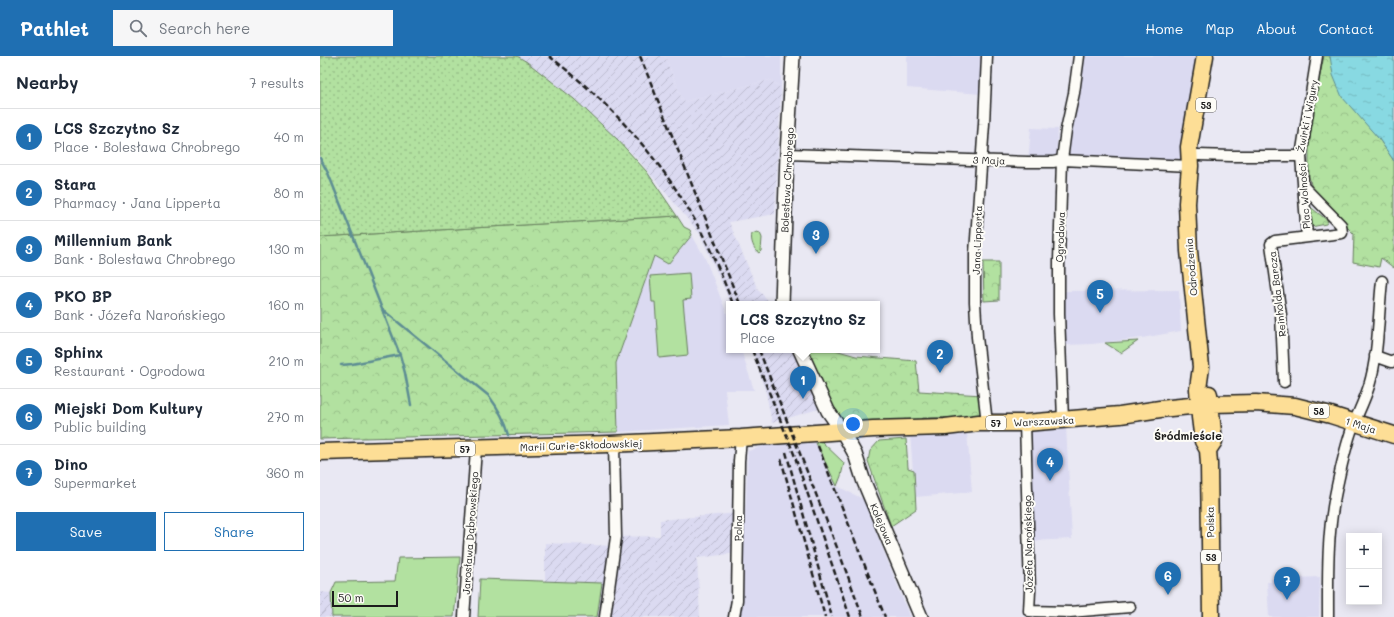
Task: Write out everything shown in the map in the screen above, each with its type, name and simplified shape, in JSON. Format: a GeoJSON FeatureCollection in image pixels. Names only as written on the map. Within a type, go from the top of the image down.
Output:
{"type":"FeatureCollection","features":[{"type":"Feature","properties":{"kind":"main road","name":"Odrodzenia"},"geometry":{"type":"LineString","coordinates":[[1205,56],[1187,202],[1201,368],[1198,389],[1205,410]]}},
{"type":"Feature","properties":{"kind":"main road","name":"Odrodzenia"},"geometry":{"type":"LineString","coordinates":[[1192,156],[1216,56]]}},
{"type":"Feature","properties":{"kind":"main road","name":"Odrodzenia"},"geometry":{"type":"LineString","coordinates":[[1201,368],[1209,387],[1205,410]]}},
{"type":"Feature","properties":{"kind":"main road","name":"1 Maja"},"geometry":{"type":"LineString","coordinates":[[1209,387],[1220,397],[1240,404]]}},
{"type":"Feature","properties":{"kind":"main road","name":"1 Maja"},"geometry":{"type":"LineString","coordinates":[[1205,410],[1256,403],[1295,406],[1317,410],[1394,435]]}},
{"type":"Feature","properties":{"kind":"main road","name":"1 Maja"},"geometry":{"type":"LineString","coordinates":[[1205,410],[1281,405]]}},
{"type":"Feature","properties":{"kind":"main road","name":"Warszawska"},"geometry":{"type":"LineString","coordinates":[[842,431],[945,427],[987,423],[1025,423],[1120,416],[1149,411],[1160,415],[1205,410]]}},
{"type":"Feature","properties":{"kind":"main road","name":"Polska"},"geometry":{"type":"LineString","coordinates":[[1205,410],[1203,441],[1208,450],[1211,617]]}},
{"type":"Feature","properties":{"kind":"main road","name":"Marii Curie-Skłodowskiej"},"geometry":{"type":"LineString","coordinates":[[321,454],[614,444],[741,438],[842,431]]}},
{"type":"Feature","properties":{"kind":"street","name":"Bolesława Chrobrego"},"geometry":{"type":"LineString","coordinates":[[782,301],[787,154],[793,56]]}},
{"type":"Feature","properties":{"kind":"street","name":"Jana Lipperta"},"geometry":{"type":"LineString","coordinates":[[987,56],[976,253],[975,319],[987,423]]}},
{"type":"Feature","properties":{"kind":"street","name":"Ogrodowa"},"geometry":{"type":"LineString","coordinates":[[1063,420],[1059,284],[1062,160],[1079,56]]}},
{"type":"Feature","properties":{"kind":"street","name":"Żwirki i Wigury"},"geometry":{"type":"LineString","coordinates":[[1192,156],[1301,156],[1317,56]]}},
{"type":"Feature","properties":{"kind":"street","name":"3 Maja"},"geometry":{"type":"LineString","coordinates":[[787,154],[1053,162],[1062,160],[1192,156]]}},
{"type":"Feature","properties":{"kind":"street","name":"Plac Wolności"},"geometry":{"type":"LineString","coordinates":[[1301,156],[1307,237]]}},
{"type":"Feature","properties":{"kind":"street","name":"Reinholda Barcza"},"geometry":{"type":"LineString","coordinates":[[1284,382],[1282,315],[1271,244],[1275,241],[1342,233],[1341,225],[1303,186]]}},
{"type":"Feature","properties":{"kind":"street"},"geometry":{"type":"LineString","coordinates":[[1328,617],[1329,541],[1335,498],[1344,453],[1354,422],[1369,386],[1375,356],[1382,281]]}},
{"type":"Feature","properties":{"kind":"street"},"geometry":{"type":"LineString","coordinates":[[801,353],[828,411],[842,431]]}},
{"type":"Feature","properties":{"kind":"street"},"geometry":{"type":"LineString","coordinates":[[1375,356],[1392,362],[1394,360]]}},
{"type":"Feature","properties":{"kind":"street","name":"Józefa Narońskiego"},"geometry":{"type":"LineString","coordinates":[[1025,423],[1029,611],[1070,612],[1130,607]]}},
{"type":"Feature","properties":{"kind":"street","name":"Kolejowa"},"geometry":{"type":"LineString","coordinates":[[842,431],[855,454],[864,482],[921,617]]}},
{"type":"Feature","properties":{"kind":"street","name":"Polna"},"geometry":{"type":"LineString","coordinates":[[734,617],[738,600],[739,462],[741,438]]}},
{"type":"Feature","properties":{"kind":"street"},"geometry":{"type":"LineString","coordinates":[[605,617],[616,546],[614,444]]}},
{"type":"Feature","properties":{"kind":"street","name":"Jarosława Dąbrowskiego"},"geometry":{"type":"LineString","coordinates":[[464,617],[476,449]]}},
{"type":"Feature","properties":{"kind":"shaded area"},"geometry":{"type":"Polygon","coordinates":[[[517,56],[665,56],[683,102],[770,80],[781,88],[775,214],[729,222],[758,290],[769,301],[730,301],[700,234],[637,158],[574,99],[527,62],[517,56]]]}},
{"type":"Feature","properties":{"kind":"shaded area"},"geometry":{"type":"Polygon","coordinates":[[[665,56],[781,56],[781,88],[770,80],[683,102],[665,56]]]}},
{"type":"Feature","properties":{"kind":"shaded area"},"geometry":{"type":"Polygon","coordinates":[[[907,56],[982,56],[981,94],[907,88],[907,56]]]}},
{"type":"Feature","properties":{"kind":"shaded area"},"geometry":{"type":"Polygon","coordinates":[[[1082,56],[1199,56],[1182,159],[1151,161],[1069,155],[1082,56]]]}},
{"type":"Feature","properties":{"kind":"shaded area"},"geometry":{"type":"Polygon","coordinates":[[[1031,128],[1058,129],[1056,159],[1028,162],[1031,128]]]}},
{"type":"Feature","properties":{"kind":"shaded area"},"geometry":{"type":"Polygon","coordinates":[[[692,235],[705,258],[726,311],[726,353],[742,353],[754,390],[725,390],[729,425],[618,432],[616,363],[654,255],[668,264],[692,235]]]}},
{"type":"Feature","properties":{"kind":"shaded area"},"geometry":{"type":"Polygon","coordinates":[[[1179,290],[1181,331],[1142,338],[1092,344],[1065,345],[1064,291],[1179,290]]]}},
{"type":"Feature","properties":{"kind":"shaded area"},"geometry":{"type":"Polygon","coordinates":[[[753,353],[794,353],[818,409],[772,423],[766,393],[753,353]]]}},
{"type":"Feature","properties":{"kind":"shaded area"},"geometry":{"type":"Polygon","coordinates":[[[1066,426],[1072,539],[1032,541],[1027,430],[1066,426]]]}},
{"type":"Feature","properties":{"kind":"shaded area"},"geometry":{"type":"Polygon","coordinates":[[[967,432],[972,492],[915,497],[910,433],[967,432]]]}},
{"type":"Feature","properties":{"kind":"shaded area"},"geometry":{"type":"Polygon","coordinates":[[[816,443],[837,486],[863,499],[910,617],[737,617],[741,596],[748,451],[770,444],[816,443]]]}},
{"type":"Feature","properties":{"kind":"shaded area"},"geometry":{"type":"Polygon","coordinates":[[[738,513],[738,553],[697,558],[700,617],[597,617],[602,583],[545,581],[545,543],[615,546],[616,537],[660,536],[660,520],[738,513]]]}},
{"type":"Feature","properties":{"kind":"shaded area"},"geometry":{"type":"Polygon","coordinates":[[[1320,577],[1319,617],[1269,617],[1267,582],[1271,582],[1271,579],[1320,577]]]}},
{"type":"Feature","properties":{"kind":"shaded area"},"geometry":{"type":"Polygon","coordinates":[[[320,592],[331,593],[332,617],[320,617],[320,592]]]}},
{"type":"Feature","properties":{"kind":"green space"},"geometry":{"type":"Polygon","coordinates":[[[320,56],[517,56],[527,62],[574,99],[617,139],[647,172],[677,216],[320,237],[320,56]]]}},
{"type":"Feature","properties":{"kind":"green space"},"geometry":{"type":"Polygon","coordinates":[[[1324,56],[1330,56],[1362,118],[1394,161],[1394,268],[1381,258],[1379,267],[1353,262],[1354,234],[1312,189],[1309,176],[1309,149],[1314,103],[1324,56]]]}},
{"type":"Feature","properties":{"kind":"green space"},"geometry":{"type":"Polygon","coordinates":[[[1308,205],[1328,221],[1326,224],[1311,227],[1308,205]]]}},
{"type":"Feature","properties":{"kind":"green space"},"geometry":{"type":"Polygon","coordinates":[[[677,216],[684,227],[690,230],[692,235],[668,264],[654,256],[616,363],[618,432],[320,439],[320,237],[677,216]]]}},
{"type":"Feature","properties":{"kind":"green space"},"geometry":{"type":"Polygon","coordinates":[[[757,232],[760,233],[762,238],[761,251],[759,253],[752,242],[752,234],[757,232]]]}},
{"type":"Feature","properties":{"kind":"green space"},"geometry":{"type":"Polygon","coordinates":[[[983,262],[999,262],[999,300],[984,301],[983,262]]]}},
{"type":"Feature","properties":{"kind":"green space"},"geometry":{"type":"Polygon","coordinates":[[[689,273],[691,299],[683,300],[688,355],[659,358],[655,302],[652,302],[650,276],[689,273]]]}},
{"type":"Feature","properties":{"kind":"green space"},"geometry":{"type":"Polygon","coordinates":[[[1138,341],[1121,353],[1105,343],[1138,341]]]}},
{"type":"Feature","properties":{"kind":"green space"},"geometry":{"type":"Polygon","coordinates":[[[806,353],[846,353],[856,356],[916,361],[919,391],[982,395],[983,417],[923,418],[909,428],[842,425],[806,353]]]}},
{"type":"Feature","properties":{"kind":"green space"},"geometry":{"type":"Polygon","coordinates":[[[906,439],[908,468],[914,470],[916,509],[891,526],[868,461],[870,451],[879,441],[906,439]]]}},
{"type":"Feature","properties":{"kind":"green space"},"geometry":{"type":"Polygon","coordinates":[[[820,440],[844,463],[837,486],[816,443],[820,440]]]}},
{"type":"Feature","properties":{"kind":"green space"},"geometry":{"type":"Polygon","coordinates":[[[460,557],[454,617],[332,617],[331,593],[336,582],[395,581],[398,558],[460,557]]]}},
{"type":"Feature","properties":{"kind":"green space"},"geometry":{"type":"Polygon","coordinates":[[[480,579],[602,583],[597,617],[478,617],[480,579]]]}},
{"type":"Feature","properties":{"kind":"water"},"geometry":{"type":"Polygon","coordinates":[[[1330,56],[1394,56],[1394,161],[1379,139],[1342,97],[1333,75],[1330,56]]]}},
{"type":"Feature","properties":{"kind":"waterway"},"geometry":{"type":"LineString","coordinates":[[320,158],[328,173],[357,246]]}},
{"type":"Feature","properties":{"kind":"waterway"},"geometry":{"type":"LineString","coordinates":[[358,248],[400,355],[411,405]]}},
{"type":"Feature","properties":{"kind":"waterway"},"geometry":{"type":"LineString","coordinates":[[383,310],[489,396],[501,414],[509,435]]}},
{"type":"Feature","properties":{"kind":"waterway"},"geometry":{"type":"LineString","coordinates":[[341,365],[400,355]]}},
{"type":"Feature","properties":{"kind":"railway"},"geometry":{"type":"LineString","coordinates":[[549,56],[597,96],[619,118],[659,166],[693,217],[708,245],[732,301]]}},
{"type":"Feature","properties":{"kind":"railway"},"geometry":{"type":"LineString","coordinates":[[640,56],[739,301]]}},
{"type":"Feature","properties":{"kind":"railway"},"geometry":{"type":"LineString","coordinates":[[753,353],[794,454],[850,617]]}},
{"type":"Feature","properties":{"kind":"railway"},"geometry":{"type":"LineString","coordinates":[[760,353],[863,617]]}},
{"type":"Feature","properties":{"kind":"railway"},"geometry":{"type":"LineString","coordinates":[[818,446],[885,617]]}},
{"type":"Feature","properties":{"kind":"railway"},"geometry":{"type":"LineString","coordinates":[[786,452],[832,617]]}},
{"type":"Feature","properties":{"kind":"railway"},"geometry":{"type":"LineString","coordinates":[[781,459],[825,617]]}},
{"type":"Feature","properties":{"kind":"place","name":"Millennium Bank"},"geometry":{"type":"Point","coordinates":[816,254]}},
{"type":"Feature","properties":{"kind":"place","name":"Sphinx"},"geometry":{"type":"Point","coordinates":[1100,313]}},
{"type":"Feature","properties":{"kind":"place","name":"Stara"},"geometry":{"type":"Point","coordinates":[940,373]}},
{"type":"Feature","properties":{"kind":"place","name":"LCS Szczytno Sz"},"geometry":{"type":"Point","coordinates":[803,399]}},
{"type":"Feature","properties":{"kind":"place","name":"PKO BP"},"geometry":{"type":"Point","coordinates":[1050,481]}},
{"type":"Feature","properties":{"kind":"place","name":"Miejski Dom Kultury"},"geometry":{"type":"Point","coordinates":[1168,595]}},
{"type":"Feature","properties":{"kind":"place","name":"Dino"},"geometry":{"type":"Point","coordinates":[1287,600]}},
{"type":"Feature","properties":{"kind":"district","name":"Śródmieście"},"geometry":{"type":"Point","coordinates":[1188,435]}}]}
